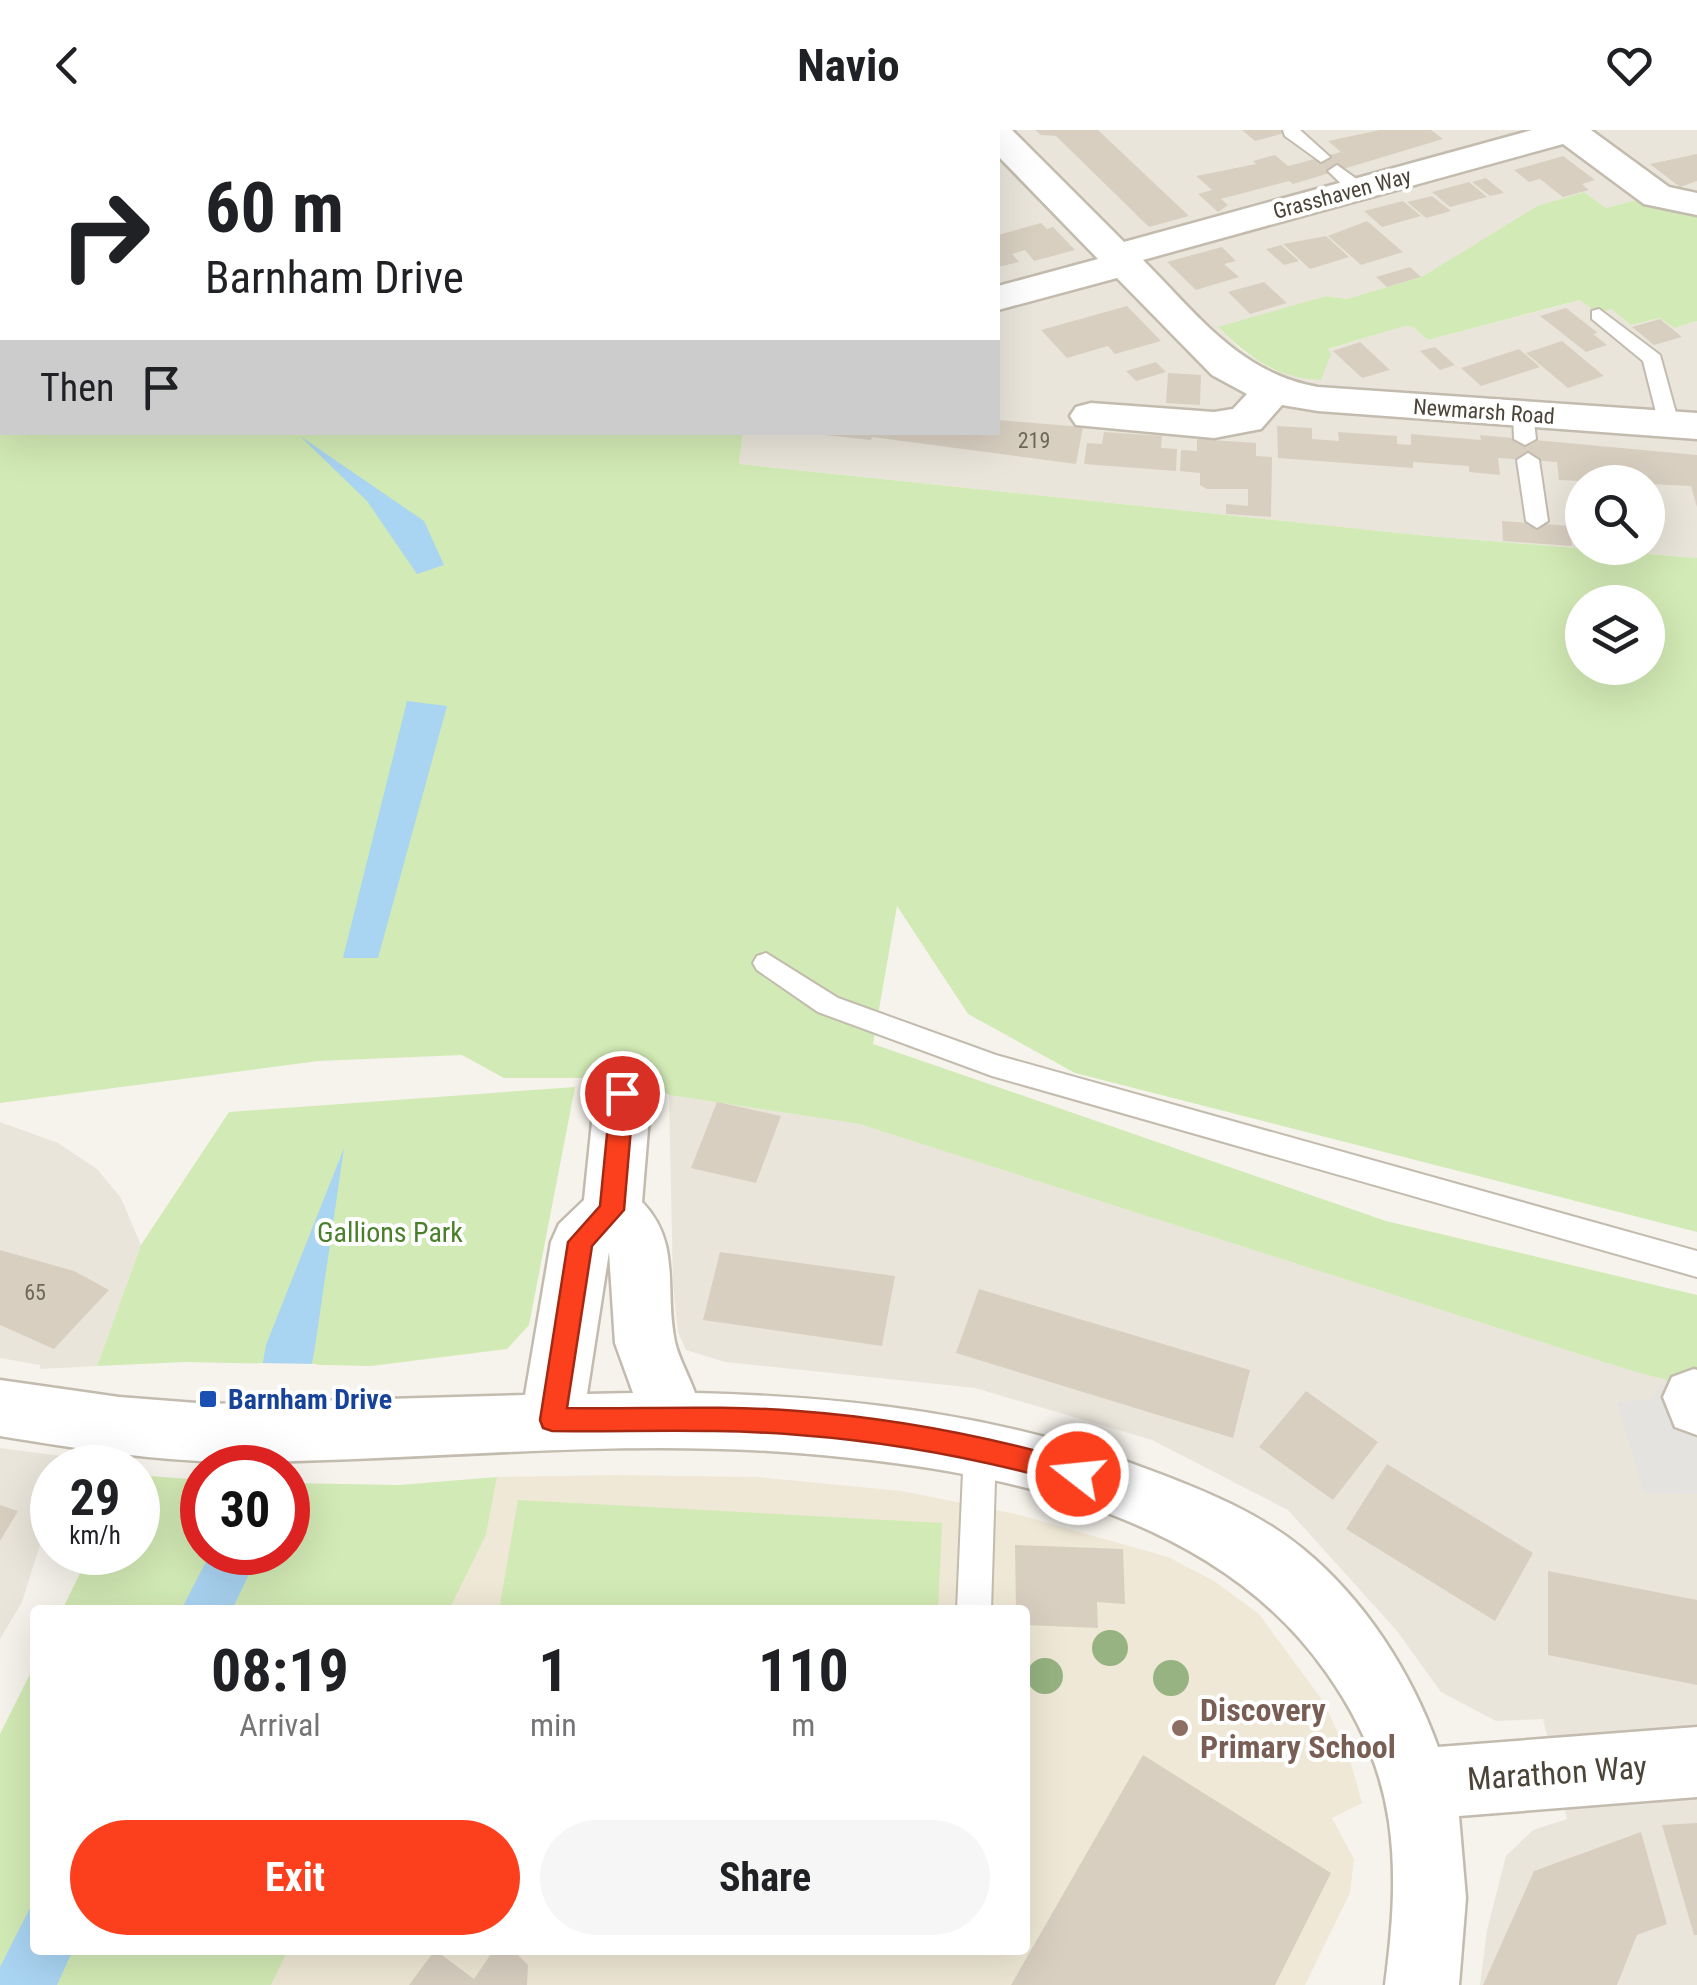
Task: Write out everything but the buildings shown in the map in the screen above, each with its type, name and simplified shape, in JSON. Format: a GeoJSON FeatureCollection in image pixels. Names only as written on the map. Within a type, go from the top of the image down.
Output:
{"type":"FeatureCollection","features":[{"type":"Feature","properties":{"kind":"street","name":"Grasshaven Way"},"geometry":{"type":"LineString","coordinates":[[1120,260],[1348,180],[1568,130],[1657,196],[1697,204]]}},
{"type":"Feature","properties":{"kind":"street","name":"Newmarsh Road"},"geometry":{"type":"LineString","coordinates":[[1000,139],[1226,366],[1272,391],[1525,437],[1683,425]]}},
{"type":"Feature","properties":{"kind":"street"},"geometry":{"type":"LineString","coordinates":[[1000,297],[1120,260]]}},
{"type":"Feature","properties":{"kind":"street"},"geometry":{"type":"LineString","coordinates":[[1092,416],[1214,426],[1246,420],[1272,391]]}},
{"type":"Feature","properties":{"kind":"street"},"geometry":{"type":"LineString","coordinates":[[552,1420],[580,1242],[612,1210],[622,1093]]}},
{"type":"Feature","properties":{"kind":"street"},"geometry":{"type":"LineString","coordinates":[[612,1210],[637,1236],[645,1343],[674,1418]]}},
{"type":"Feature","properties":{"kind":"street"},"geometry":{"type":"LineString","coordinates":[[0,1408],[101,1422],[233,1433],[552,1420],[796,1422],[980,1448],[1078,1474],[1170,1506],[1216,1526],[1277,1567],[1335,1625],[1389,1707],[1418,1784],[1432,1896],[1422,1985]]}},
{"type":"Feature","properties":{"kind":"street","name":"Marathon Way"},"geometry":{"type":"LineString","coordinates":[[1418,1784],[1697,1762]]}},
{"type":"Feature","properties":{"kind":"lane"},"geometry":{"type":"LineString","coordinates":[[1291,132],[1320,157]]}},
{"type":"Feature","properties":{"kind":"lane"},"geometry":{"type":"LineString","coordinates":[[1599,315],[1653,359],[1683,425]]}},
{"type":"Feature","properties":{"kind":"lane"},"geometry":{"type":"LineString","coordinates":[[1525,437],[1537,521]]}},
{"type":"Feature","properties":{"kind":"lane"},"geometry":{"type":"LineString","coordinates":[[766,963],[828,1005],[992,1065],[1697,1264]]}},
{"type":"Feature","properties":{"kind":"lane"},"geometry":{"type":"LineString","coordinates":[[974,1605],[980,1448]]}},
{"type":"Feature","properties":{"kind":"shaded area"},"geometry":{"type":"Polygon","coordinates":[[[1000,130],[1697,130],[1697,211],[1644,198],[1606,208],[1584,192],[1537,206],[1423,277],[1346,299],[1326,296],[1219,328],[1240,349],[1273,370],[1321,380],[1326,350],[1405,326],[1413,327],[1428,340],[1581,300],[1611,309],[1631,325],[1661,318],[1674,328],[1697,321],[1697,558],[1665,555],[1665,465],[1565,465],[1565,547],[739,464],[743,435],[1000,435],[1000,130]]]}},
{"type":"Feature","properties":{"kind":"shaded area"},"geometry":{"type":"Polygon","coordinates":[[[669,1095],[859,1124],[1629,1370],[1697,1382],[1697,1985],[1480,1985],[1487,1930],[1506,1856],[1533,1830],[1567,1819],[1543,1719],[1496,1721],[1441,1692],[1397,1631],[1288,1510],[1152,1440],[975,1388],[725,1362],[686,1350],[678,1332],[673,1286],[669,1095]]]}},
{"type":"Feature","properties":{"kind":"shaded area"},"geometry":{"type":"Polygon","coordinates":[[[0,1122],[58,1143],[97,1169],[121,1198],[141,1245],[97,1366],[40,1369],[40,1365],[0,1358],[0,1122]]]}},
{"type":"Feature","properties":{"kind":"shaded area"},"geometry":{"type":"Polygon","coordinates":[[[1667,1380],[1697,1382],[1697,1493],[1644,1494],[1617,1402],[1651,1399],[1667,1380]]]}},
{"type":"Feature","properties":{"kind":"shaded area"},"geometry":{"type":"Polygon","coordinates":[[[0,1448],[30,1452],[31,1575],[22,1602],[0,1639],[0,1448]]]}},
{"type":"Feature","properties":{"kind":"shaded area","name":"Discovery Primary School"},"geometry":{"type":"Polygon","coordinates":[[[497,1477],[757,1477],[902,1491],[1016,1514],[1168,1557],[1214,1581],[1259,1614],[1323,1701],[1349,1756],[1362,1803],[1332,1818],[1354,1859],[1350,1893],[1305,1985],[271,1985],[286,1955],[1030,1955],[1030,1605],[451,1605],[486,1535],[497,1477]]]}},
{"type":"Feature","properties":{"kind":"green space"},"geometry":{"type":"Polygon","coordinates":[[[1584,192],[1606,208],[1644,198],[1697,211],[1697,321],[1674,328],[1660,318],[1631,325],[1611,309],[1597,313],[1580,300],[1428,340],[1413,327],[1405,326],[1328,349],[1331,354],[1321,380],[1277,371],[1241,348],[1218,327],[1326,296],[1346,299],[1422,277],[1537,206],[1584,192]]]}},
{"type":"Feature","properties":{"kind":"green space"},"geometry":{"type":"Polygon","coordinates":[[[0,435],[743,435],[739,464],[1565,547],[1565,565],[1665,565],[1665,555],[1697,558],[1697,1232],[1075,1073],[968,1014],[897,906],[873,1044],[1386,1221],[1697,1295],[1697,1382],[1667,1380],[1629,1370],[859,1124],[669,1095],[643,1078],[504,1078],[462,1055],[318,1061],[0,1103],[0,435]]]}},
{"type":"Feature","properties":{"kind":"green space","name":"Gallions Park"},"geometry":{"type":"Polygon","coordinates":[[[575,1087],[529,1325],[507,1349],[371,1366],[185,1362],[97,1366],[141,1245],[229,1112],[575,1087]]]}},
{"type":"Feature","properties":{"kind":"green space"},"geometry":{"type":"Polygon","coordinates":[[[160,1477],[180,1478],[180,1575],[310,1575],[310,1483],[399,1485],[497,1477],[486,1535],[451,1605],[64,1605],[79,1575],[160,1575],[160,1477]]]}},
{"type":"Feature","properties":{"kind":"green space"},"geometry":{"type":"Polygon","coordinates":[[[518,1500],[942,1523],[938,1605],[500,1605],[518,1500]]]}},
{"type":"Feature","properties":{"kind":"green space"},"geometry":{"type":"Polygon","coordinates":[[[30,1674],[30,1955],[286,1955],[271,1985],[0,1985],[0,1734],[30,1674]]]}},
{"type":"Feature","properties":{"kind":"water"},"geometry":{"type":"Polygon","coordinates":[[[300,436],[424,521],[444,565],[417,574],[367,501],[300,436]]]}},
{"type":"Feature","properties":{"kind":"water"},"geometry":{"type":"Polygon","coordinates":[[[407,701],[447,706],[378,958],[343,958],[407,701]]]}},
{"type":"Feature","properties":{"kind":"water"},"geometry":{"type":"Polygon","coordinates":[[[344,1148],[297,1445],[249,1445],[266,1345],[344,1148]]]}},
{"type":"Feature","properties":{"kind":"water"},"geometry":{"type":"Polygon","coordinates":[[[199,1575],[249,1575],[234,1605],[184,1605],[199,1575]]]}},
{"type":"Feature","properties":{"kind":"water"},"geometry":{"type":"Polygon","coordinates":[[[30,1908],[30,1955],[71,1955],[57,1985],[0,1985],[0,1967],[30,1908]]]}},
{"type":"Feature","properties":{"kind":"pier"},"geometry":{"type":"Polygon","coordinates":[[[258,1363],[317,1364],[303,1445],[244,1445],[258,1363]]]}},
{"type":"Feature","properties":{"kind":"place","name":"Barnham Drive"},"geometry":{"type":"Point","coordinates":[208,1399]}},
{"type":"Feature","properties":{"kind":"place","name":"Discovery Primary School"},"geometry":{"type":"Point","coordinates":[1180,1728]}},
{"type":"Feature","properties":{"kind":"route"},"geometry":{"type":"LineString","coordinates":[[622,1093],[612,1210],[580,1242],[552,1420],[796,1422],[916,1436],[993,1450],[1078,1474]]}}]}
